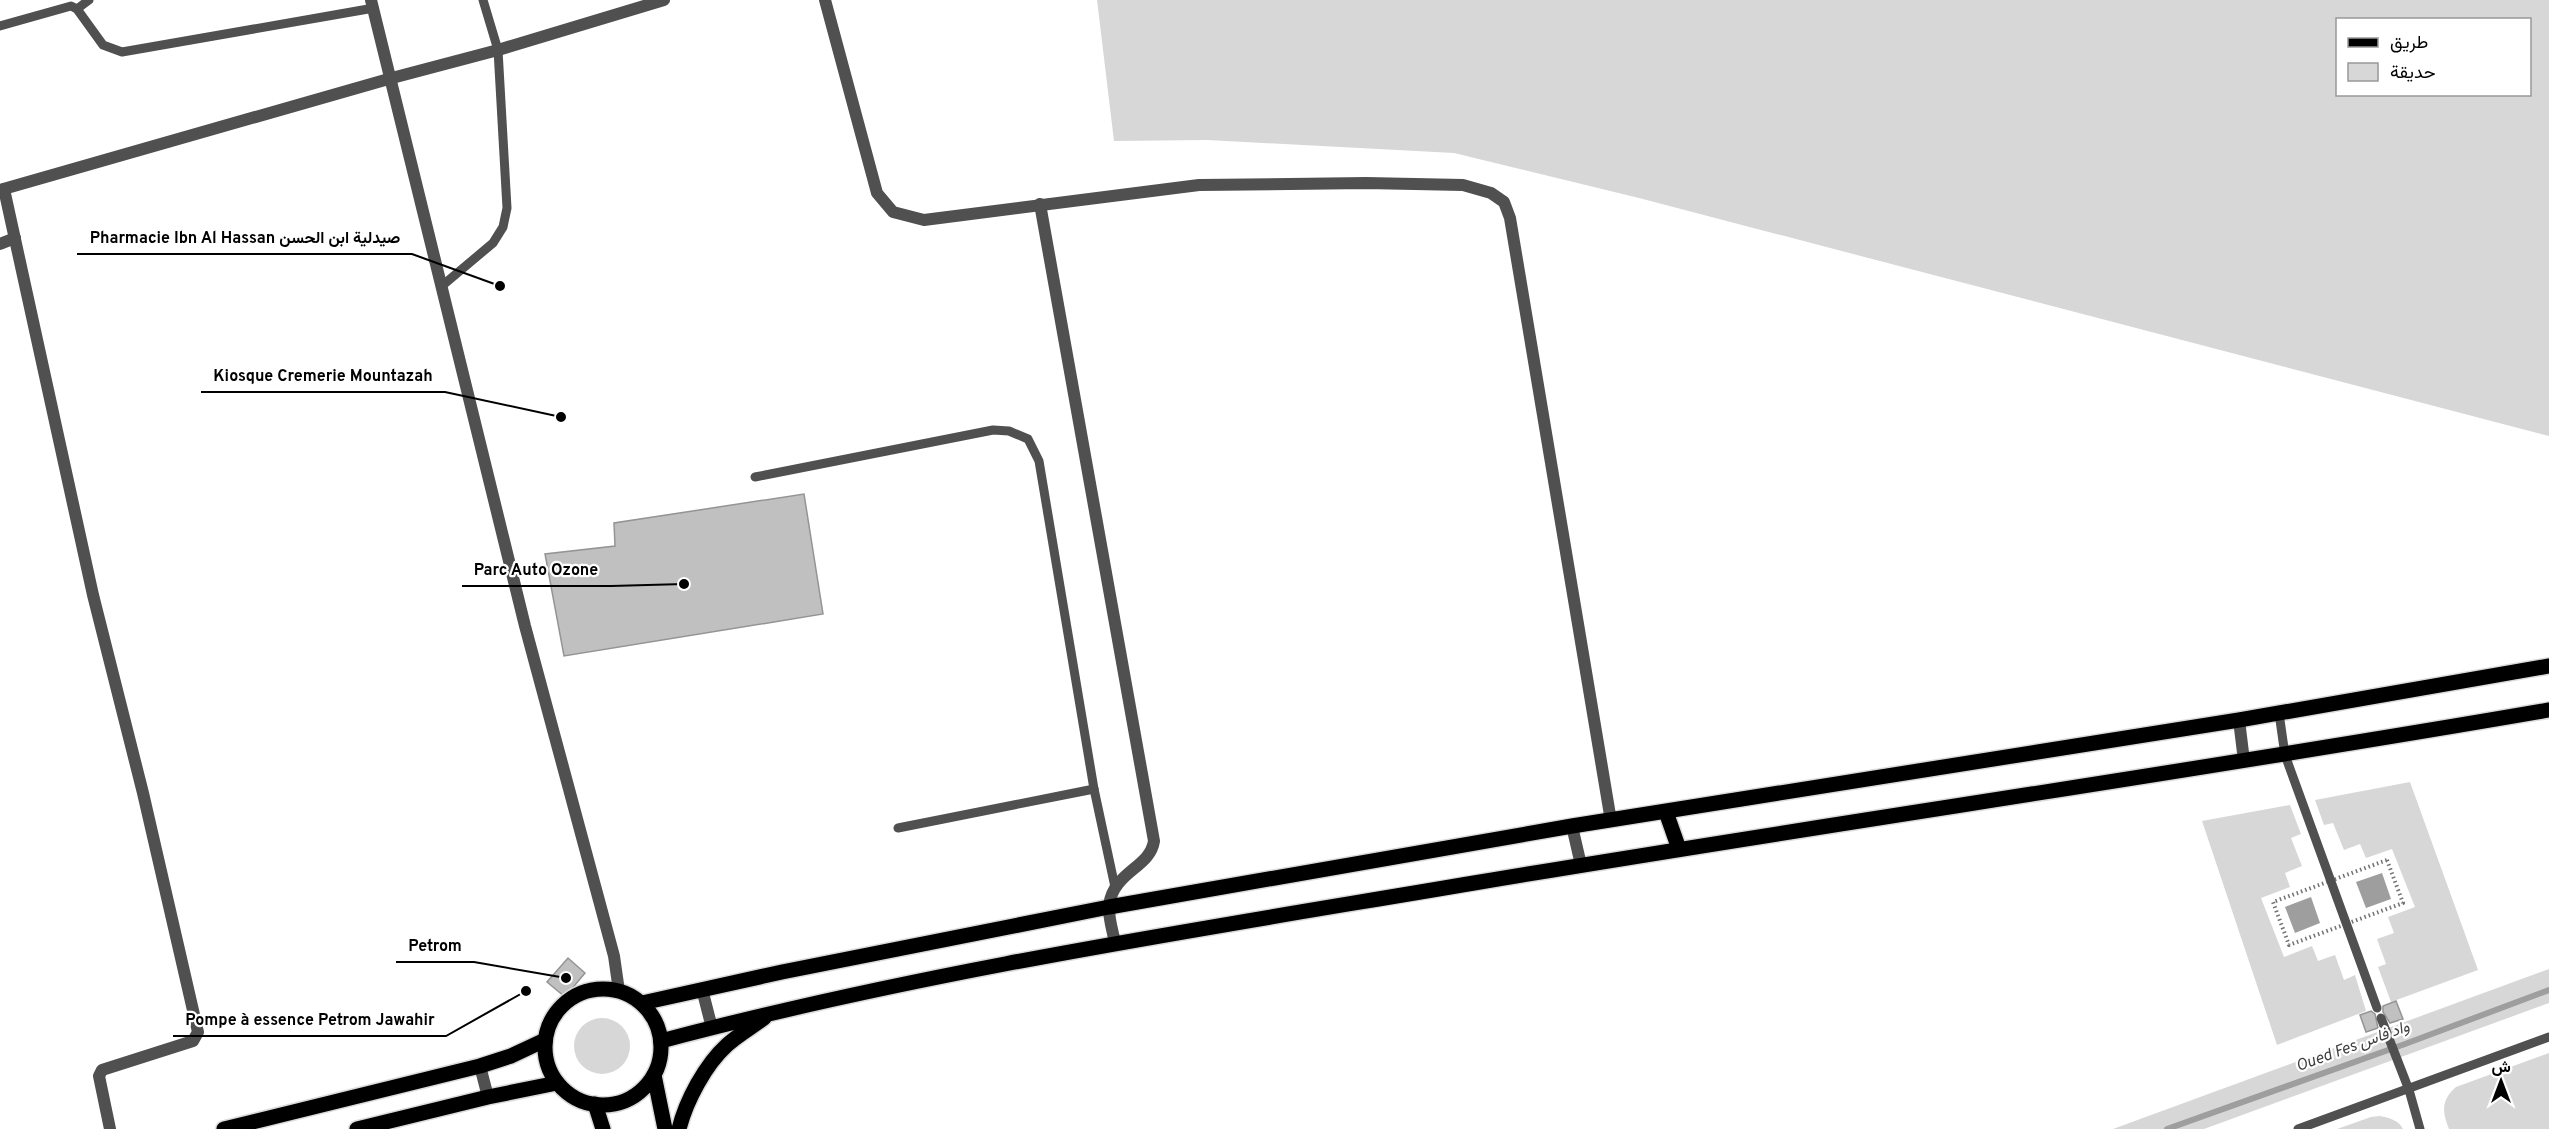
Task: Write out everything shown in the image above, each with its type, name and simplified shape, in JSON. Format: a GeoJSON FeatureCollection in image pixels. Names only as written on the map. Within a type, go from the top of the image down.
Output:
{"type":"FeatureCollection","features":[{"type":"Feature","properties":{"kind":"main road"},"geometry":{"type":"LineString","coordinates":[[642,1003],[1109,907],[1572,826],[2239,720],[2549,666]]}},
{"type":"Feature","properties":{"kind":"main road"},"geometry":{"type":"LineString","coordinates":[[661,1041],[771,1014],[1115,943],[1679,849],[2244,762],[2549,710]]}},
{"type":"Feature","properties":{"kind":"main road"},"geometry":{"type":"LineString","coordinates":[[1666,812],[1679,849]]}},
{"type":"Feature","properties":{"kind":"main road"},"geometry":{"type":"LineString","coordinates":[[590,990],[619,991],[642,1003],[655,1020],[661,1041],[660,1059],[654,1075],[647,1084],[629,1099],[607,1105],[581,1101],[557,1083],[545,1056],[548,1027],[555,1013],[576,995],[590,990]]}},
{"type":"Feature","properties":{"kind":"main road"},"geometry":{"type":"LineString","coordinates":[[679,1129],[685,1107],[702,1076],[725,1046],[771,1014]]}},
{"type":"Feature","properties":{"kind":"main road"},"geometry":{"type":"LineString","coordinates":[[224,1129],[480,1066],[511,1056],[545,1040]]}},
{"type":"Feature","properties":{"kind":"main road"},"geometry":{"type":"LineString","coordinates":[[654,1075],[664,1129]]}},
{"type":"Feature","properties":{"kind":"main road"},"geometry":{"type":"LineString","coordinates":[[357,1129],[488,1096],[557,1083]]}},
{"type":"Feature","properties":{"kind":"main road"},"geometry":{"type":"LineString","coordinates":[[595,1104],[603,1129]]}},
{"type":"Feature","properties":{"kind":"street"},"geometry":{"type":"LineString","coordinates":[[110,1129],[99,1076],[102,1070],[193,1041],[198,1032],[143,793],[93,595],[15,238],[2,189],[498,50],[664,0]]}},
{"type":"Feature","properties":{"kind":"street"},"geometry":{"type":"LineString","coordinates":[[825,0],[877,193],[893,212],[924,220],[1199,185],[1354,183],[1463,185],[1491,193],[1504,202],[1510,218],[1611,821]]}},
{"type":"Feature","properties":{"kind":"street"},"geometry":{"type":"LineString","coordinates":[[373,4],[525,626],[614,956],[619,991]]}},
{"type":"Feature","properties":{"kind":"street"},"geometry":{"type":"LineString","coordinates":[[1040,204],[1154,841],[1153,850],[1148,856],[1114,887],[1109,907],[1115,943]]}},
{"type":"Feature","properties":{"kind":"street"},"geometry":{"type":"LineString","coordinates":[[0,244],[15,238]]}},
{"type":"Feature","properties":{"kind":"street"},"geometry":{"type":"LineString","coordinates":[[2239,720],[2244,762]]}},
{"type":"Feature","properties":{"kind":"street"},"geometry":{"type":"LineString","coordinates":[[1572,826],[1581,865]]}},
{"type":"Feature","properties":{"kind":"street"},"geometry":{"type":"LineString","coordinates":[[702,989],[712,1028]]}},
{"type":"Feature","properties":{"kind":"street"},"geometry":{"type":"LineString","coordinates":[[480,1066],[488,1096]]}},
{"type":"Feature","properties":{"kind":"lane"},"geometry":{"type":"LineString","coordinates":[[77,9],[89,0]]}},
{"type":"Feature","properties":{"kind":"lane"},"geometry":{"type":"LineString","coordinates":[[443,285],[493,243],[503,227],[507,208],[498,50],[483,0]]}},
{"type":"Feature","properties":{"kind":"lane"},"geometry":{"type":"LineString","coordinates":[[0,26],[71,6],[77,9],[103,45],[122,52],[373,4]]}},
{"type":"Feature","properties":{"kind":"lane"},"geometry":{"type":"LineString","coordinates":[[755,477],[993,430],[1009,431],[1028,439],[1039,461],[1094,789],[1114,887]]}},
{"type":"Feature","properties":{"kind":"lane"},"geometry":{"type":"LineString","coordinates":[[2279,713],[2285,755],[2377,1008]]}},
{"type":"Feature","properties":{"kind":"lane"},"geometry":{"type":"LineString","coordinates":[[898,828],[1094,789]]}},
{"type":"Feature","properties":{"kind":"lane"},"geometry":{"type":"LineString","coordinates":[[2382,1022],[2409,1090],[2420,1129]]}},
{"type":"Feature","properties":{"kind":"lane"},"geometry":{"type":"LineString","coordinates":[[2298,1129],[2549,1037]]}},
{"type":"Feature","properties":{"kind":"green space"},"geometry":{"type":"Polygon","coordinates":[[[1097,0],[2549,0],[2549,436],[1639,198],[1454,153],[1207,140],[1114,141],[1097,0]]]}},
{"type":"Feature","properties":{"kind":"green space"},"geometry":{"type":"Polygon","coordinates":[[[2410,782],[2478,970],[2391,1002],[2378,967],[2386,964],[2377,939],[2394,933],[2388,917],[2415,907],[2392,849],[2366,858],[2360,844],[2344,850],[2333,823],[2324,825],[2315,800],[2410,782]]]}},
{"type":"Feature","properties":{"kind":"green space"},"geometry":{"type":"Polygon","coordinates":[[[2290,805],[2301,834],[2291,838],[2302,866],[2285,873],[2290,887],[2261,898],[2284,957],[2312,946],[2318,961],[2335,955],[2344,980],[2355,975],[2366,1011],[2277,1045],[2202,821],[2290,805]]]}},
{"type":"Feature","properties":{"kind":"green space"},"geometry":{"type":"Polygon","coordinates":[[[2549,969],[2549,1003],[2204,1129],[2113,1129],[2549,969]]]}},
{"type":"Feature","properties":{"kind":"green space"},"geometry":{"type":"Polygon","coordinates":[[[602,1018],[613,1020],[622,1026],[628,1035],[630,1046],[628,1057],[622,1066],[613,1072],[602,1074],[591,1072],[582,1066],[576,1057],[574,1046],[576,1035],[582,1026],[591,1020],[602,1018]]]}},
{"type":"Feature","properties":{"kind":"green space"},"geometry":{"type":"Polygon","coordinates":[[[2549,1053],[2549,1129],[2449,1129],[2444,1106],[2456,1087],[2549,1053]]]}},
{"type":"Feature","properties":{"kind":"green space"},"geometry":{"type":"Polygon","coordinates":[[[2380,1116],[2396,1121],[2403,1129],[2337,1129],[2371,1117],[2380,1116]]]}},
{"type":"Feature","properties":{"kind":"shaded area"},"geometry":{"type":"Polygon","coordinates":[[[2382,873],[2391,899],[2366,908],[2356,882],[2382,873]]]}},
{"type":"Feature","properties":{"kind":"shaded area"},"geometry":{"type":"Polygon","coordinates":[[[2311,897],[2320,923],[2295,933],[2285,907],[2311,897]]]}},
{"type":"Feature","properties":{"kind":"building"},"geometry":{"type":"Polygon","coordinates":[[[804,494],[823,614],[564,656],[545,554],[615,546],[614,523],[804,494]]]}},
{"type":"Feature","properties":{"kind":"building"},"geometry":{"type":"Polygon","coordinates":[[[568,958],[585,973],[565,997],[547,982],[568,958]]]}},
{"type":"Feature","properties":{"kind":"building"},"geometry":{"type":"Polygon","coordinates":[[[2396,1001],[2403,1019],[2390,1023],[2383,1012],[2383,1006],[2396,1001]]]}},
{"type":"Feature","properties":{"kind":"building"},"geometry":{"type":"Polygon","coordinates":[[[2371,1011],[2375,1014],[2378,1028],[2366,1032],[2360,1015],[2371,1011]]]}},
{"type":"Feature","properties":{"kind":"waterway","name":"Oued Fes واد فاس"},"geometry":{"type":"LineString","coordinates":[[2167,1129],[2549,990]]}},
{"type":"Feature","properties":{"kind":"place","name":"Pharmacie Ibn Al Hassan صيدلية ابن الحسن"},"geometry":{"type":"Point","coordinates":[500,286]}},
{"type":"Feature","properties":{"kind":"place","name":"Kiosque Cremerie Mountazah"},"geometry":{"type":"Point","coordinates":[561,417]}},
{"type":"Feature","properties":{"kind":"place","name":"Parc Auto Ozone"},"geometry":{"type":"Point","coordinates":[684,584]}},
{"type":"Feature","properties":{"kind":"place","name":"Petrom"},"geometry":{"type":"Point","coordinates":[566,978]}},
{"type":"Feature","properties":{"kind":"place","name":"Pompe à essence Petrom Jawahir"},"geometry":{"type":"Point","coordinates":[526,991]}}]}
